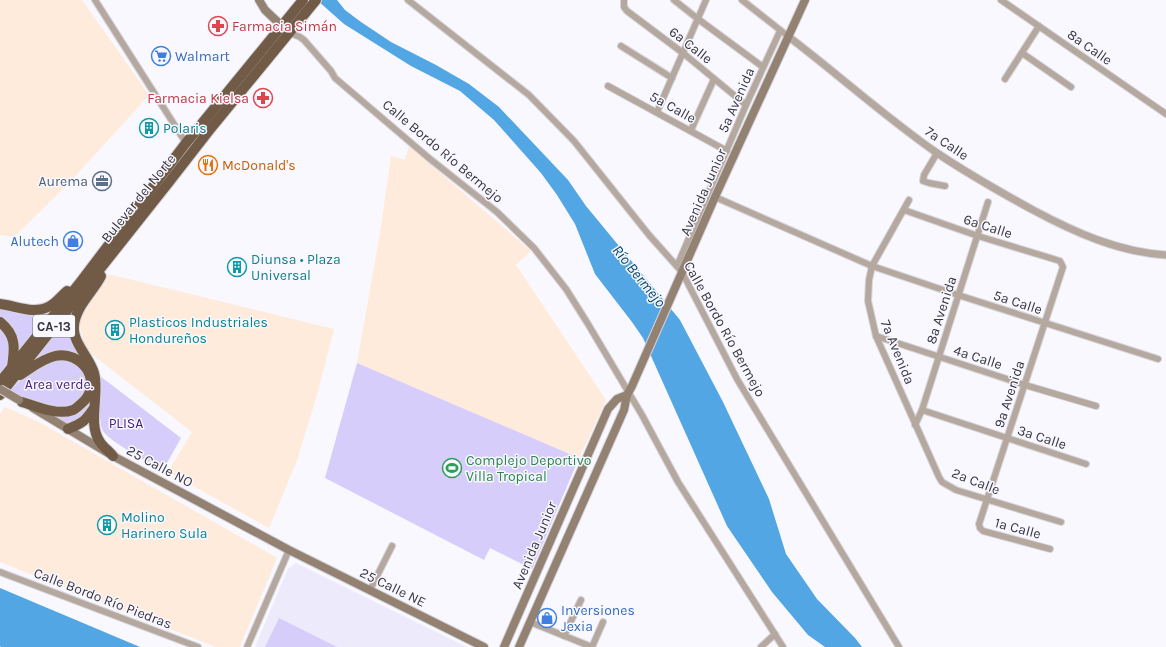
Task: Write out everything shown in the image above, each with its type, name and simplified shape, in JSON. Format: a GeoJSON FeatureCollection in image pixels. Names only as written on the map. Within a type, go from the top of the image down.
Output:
{"type":"FeatureCollection","features":[{"type":"Feature","properties":{"kind":"highway","name":"Bulevar del Norte"},"geometry":{"type":"LineString","coordinates":[[295,18],[303,0]]}},
{"type":"Feature","properties":{"kind":"highway","name":"Bulevar del Norte"},"geometry":{"type":"LineString","coordinates":[[0,382],[79,284],[186,143],[295,18],[316,0]]}},
{"type":"Feature","properties":{"kind":"highway","name":"Bulevar del Norte"},"geometry":{"type":"LineString","coordinates":[[0,396],[169,182],[286,29]]}},
{"type":"Feature","properties":{"kind":"highway"},"geometry":{"type":"LineString","coordinates":[[109,257],[100,278],[78,312],[74,325],[74,334],[94,373],[96,390],[94,408],[96,433],[100,442],[113,456]]}},
{"type":"Feature","properties":{"kind":"highway"},"geometry":{"type":"LineString","coordinates":[[0,304],[26,310],[40,310],[51,306],[66,292],[79,284]]}},
{"type":"Feature","properties":{"kind":"highway"},"geometry":{"type":"LineString","coordinates":[[0,322],[12,335],[15,351],[11,368]]}},
{"type":"Feature","properties":{"kind":"highway"},"geometry":{"type":"LineString","coordinates":[[12,380],[35,365],[56,356],[65,355],[78,359],[87,367],[91,377],[89,395],[81,404],[72,410],[60,412],[46,410],[20,401]]}},
{"type":"Feature","properties":{"kind":"highway"},"geometry":{"type":"LineString","coordinates":[[68,429],[86,420],[94,408]]}},
{"type":"Feature","properties":{"kind":"main road","name":"Calle Bordo Río Bermejo"},"geometry":{"type":"LineString","coordinates":[[258,0],[265,10],[286,29]]}},
{"type":"Feature","properties":{"kind":"main road","name":"Avenida Junior"},"geometry":{"type":"LineString","coordinates":[[519,647],[624,410],[629,391],[677,281],[679,269],[715,197],[805,0]]}},
{"type":"Feature","properties":{"kind":"main road","name":"25 Calle NO"},"geometry":{"type":"LineString","coordinates":[[0,389],[113,456],[289,550]]}},
{"type":"Feature","properties":{"kind":"main road","name":"Avenida Junior"},"geometry":{"type":"LineString","coordinates":[[504,647],[608,409],[617,399],[629,391]]}},
{"type":"Feature","properties":{"kind":"main road","name":"25 Calle NE"},"geometry":{"type":"LineString","coordinates":[[289,550],[484,647]]}},
{"type":"Feature","properties":{"kind":"street"},"geometry":{"type":"LineString","coordinates":[[94,0],[186,143]]}},
{"type":"Feature","properties":{"kind":"street","name":"Calle Bordo Río Bermejo"},"geometry":{"type":"LineString","coordinates":[[408,0],[530,95],[574,141],[649,236],[679,269],[737,379],[899,647]]}},
{"type":"Feature","properties":{"kind":"street"},"geometry":{"type":"LineString","coordinates":[[674,0],[764,68]]}},
{"type":"Feature","properties":{"kind":"street"},"geometry":{"type":"LineString","coordinates":[[657,112],[706,0]]}},
{"type":"Feature","properties":{"kind":"street","name":"7a Calle"},"geometry":{"type":"LineString","coordinates":[[742,0],[891,119],[938,153],[1016,201],[1050,219],[1120,248],[1166,255]]}},
{"type":"Feature","properties":{"kind":"street","name":"8a Calle"},"geometry":{"type":"LineString","coordinates":[[1001,0],[1166,114]]}},
{"type":"Feature","properties":{"kind":"street","name":"6a Calle"},"geometry":{"type":"LineString","coordinates":[[624,2],[627,11],[683,53],[746,105]]}},
{"type":"Feature","properties":{"kind":"street"},"geometry":{"type":"LineString","coordinates":[[1005,78],[1039,26]]}},
{"type":"Feature","properties":{"kind":"street","name":"Calle Bordo Río Bermejo"},"geometry":{"type":"LineString","coordinates":[[286,29],[304,40],[331,71],[335,78],[430,159],[497,212],[534,248],[569,295],[629,391],[678,482],[783,647]]}},
{"type":"Feature","properties":{"kind":"street","name":"5a Avenida"},"geometry":{"type":"LineString","coordinates":[[679,269],[746,105],[780,31]]}},
{"type":"Feature","properties":{"kind":"street"},"geometry":{"type":"LineString","coordinates":[[621,46],[672,78]]}},
{"type":"Feature","properties":{"kind":"street"},"geometry":{"type":"LineString","coordinates":[[1022,53],[1071,87]]}},
{"type":"Feature","properties":{"kind":"street"},"geometry":{"type":"LineString","coordinates":[[691,130],[714,79]]}},
{"type":"Feature","properties":{"kind":"street","name":"5a Calle"},"geometry":{"type":"LineString","coordinates":[[608,86],[727,151]]}},
{"type":"Feature","properties":{"kind":"street"},"geometry":{"type":"LineString","coordinates":[[938,153],[924,175],[923,181],[945,186]]}},
{"type":"Feature","properties":{"kind":"street","name":"5a Calle"},"geometry":{"type":"LineString","coordinates":[[715,197],[872,266],[1045,324],[1158,359]]}},
{"type":"Feature","properties":{"kind":"street","name":"7a Avenida"},"geometry":{"type":"LineString","coordinates":[[909,200],[872,266],[868,280],[868,301],[876,336],[915,425]]}},
{"type":"Feature","properties":{"kind":"street","name":"8a Avenida"},"geometry":{"type":"LineString","coordinates":[[915,425],[922,410],[988,202]]}},
{"type":"Feature","properties":{"kind":"street","name":"6a Calle"},"geometry":{"type":"LineString","coordinates":[[904,210],[978,236],[1060,261],[1063,267]]}},
{"type":"Feature","properties":{"kind":"street","name":"9a Avenida"},"geometry":{"type":"LineString","coordinates":[[980,528],[979,524],[986,499],[1063,267]]}},
{"type":"Feature","properties":{"kind":"street","name":"4a Calle"},"geometry":{"type":"LineString","coordinates":[[876,336],[1025,385],[1096,406]]}},
{"type":"Feature","properties":{"kind":"street","name":"3a Calle"},"geometry":{"type":"LineString","coordinates":[[922,410],[1086,464]]}},
{"type":"Feature","properties":{"kind":"street","name":"2a Calle"},"geometry":{"type":"LineString","coordinates":[[915,425],[942,482],[956,490],[1061,522]]}},
{"type":"Feature","properties":{"kind":"street","name":"1a Calle"},"geometry":{"type":"LineString","coordinates":[[980,528],[983,531],[1050,549]]}},
{"type":"Feature","properties":{"kind":"street"},"geometry":{"type":"LineString","coordinates":[[370,590],[392,546]]}},
{"type":"Feature","properties":{"kind":"street"},"geometry":{"type":"LineString","coordinates":[[247,647],[289,550]]}},
{"type":"Feature","properties":{"kind":"street","name":"Calle Bordo Río Piedras"},"geometry":{"type":"LineString","coordinates":[[0,572],[198,647]]}},
{"type":"Feature","properties":{"kind":"street"},"geometry":{"type":"LineString","coordinates":[[564,636],[581,600]]}},
{"type":"Feature","properties":{"kind":"street"},"geometry":{"type":"LineString","coordinates":[[530,622],[592,647],[603,622]]}},
{"type":"Feature","properties":{"kind":"street"},"geometry":{"type":"LineString","coordinates":[[761,647],[775,634]]}},
{"type":"Feature","properties":{"kind":"shaded area"},"geometry":{"type":"Polygon","coordinates":[[[0,0],[82,0],[149,95],[68,184],[14,237],[0,235],[0,0]]]}},
{"type":"Feature","properties":{"kind":"shaded area"},"geometry":{"type":"Polygon","coordinates":[[[409,146],[531,251],[516,265],[606,400],[579,458],[357,363],[380,233],[391,156],[405,160],[409,146]]]}},
{"type":"Feature","properties":{"kind":"shaded area"},"geometry":{"type":"Polygon","coordinates":[[[108,274],[334,329],[317,395],[297,460],[269,528],[168,472],[192,432],[85,349],[79,321],[108,274]]]}},
{"type":"Feature","properties":{"kind":"shaded area","name":"Molino Harinero Sula"},"geometry":{"type":"Polygon","coordinates":[[[5,407],[39,422],[277,558],[240,647],[216,647],[0,562],[0,414],[5,407]]]}},
{"type":"Feature","properties":{"kind":"shaded area"},"geometry":{"type":"Polygon","coordinates":[[[296,563],[467,647],[255,647],[288,569],[296,563]]]}},
{"type":"Feature","properties":{"kind":"green space"},"geometry":{"type":"Polygon","coordinates":[[[94,281],[71,326],[86,361],[64,352],[29,367],[94,281]]]}},
{"type":"Feature","properties":{"kind":"green space"},"geometry":{"type":"Polygon","coordinates":[[[62,298],[17,355],[0,319],[0,307],[27,313],[62,298]]]}},
{"type":"Feature","properties":{"kind":"green space"},"geometry":{"type":"Polygon","coordinates":[[[0,326],[9,336],[9,364],[0,375],[0,326]]]}},
{"type":"Feature","properties":{"kind":"green space","name":"Area verde."},"geometry":{"type":"Polygon","coordinates":[[[65,357],[84,368],[88,385],[78,403],[59,409],[28,401],[11,390],[35,369],[49,362],[65,357]]]}},
{"type":"Feature","properties":{"kind":"green space","name":"Complejo Deportivo Villa Tropical"},"geometry":{"type":"Polygon","coordinates":[[[357,363],[579,458],[532,569],[490,548],[484,560],[325,478],[357,363]]]}},
{"type":"Feature","properties":{"kind":"green space","name":"PLISA"},"geometry":{"type":"Polygon","coordinates":[[[100,376],[181,438],[163,470],[114,441],[103,431],[100,421],[100,376]]]}},
{"type":"Feature","properties":{"kind":"green space"},"geometry":{"type":"Polygon","coordinates":[[[90,397],[91,407],[85,418],[69,426],[46,412],[60,414],[90,397]]]}},
{"type":"Feature","properties":{"kind":"green space"},"geometry":{"type":"Polygon","coordinates":[[[279,618],[337,647],[265,647],[279,618]]]}},
{"type":"Feature","properties":{"kind":"water","name":"Río Bermejo"},"geometry":{"type":"Polygon","coordinates":[[[317,0],[337,0],[345,10],[391,42],[469,84],[499,107],[568,180],[586,206],[680,320],[723,402],[769,499],[786,554],[817,599],[862,647],[825,647],[808,635],[772,592],[727,526],[643,338],[595,274],[575,224],[541,173],[494,120],[460,91],[411,66],[344,24],[317,0]]]}},
{"type":"Feature","properties":{"kind":"water"},"geometry":{"type":"Polygon","coordinates":[[[0,588],[140,647],[1,647],[0,588]]]}},
{"type":"Feature","properties":{"kind":"place","name":"Farmacia Simán"},"geometry":{"type":"Point","coordinates":[218,26]}},
{"type":"Feature","properties":{"kind":"place","name":"Walmart"},"geometry":{"type":"Point","coordinates":[161,56]}},
{"type":"Feature","properties":{"kind":"place","name":"Farmacia Kielsa"},"geometry":{"type":"Point","coordinates":[263,98]}},
{"type":"Feature","properties":{"kind":"place","name":"Polaris"},"geometry":{"type":"Point","coordinates":[149,128]}},
{"type":"Feature","properties":{"kind":"place","name":"McDonald's"},"geometry":{"type":"Point","coordinates":[208,165]}},
{"type":"Feature","properties":{"kind":"place","name":"Aurema"},"geometry":{"type":"Point","coordinates":[102,181]}},
{"type":"Feature","properties":{"kind":"place","name":"Alutech"},"geometry":{"type":"Point","coordinates":[73,241]}},
{"type":"Feature","properties":{"kind":"place","name":"Diunsa • Plaza Universal"},"geometry":{"type":"Point","coordinates":[237,267]}},
{"type":"Feature","properties":{"kind":"place","name":"Plasticos Industriales Hondureños"},"geometry":{"type":"Point","coordinates":[115,330]}},
{"type":"Feature","properties":{"kind":"place","name":"Complejo Deportivo Villa Tropical"},"geometry":{"type":"Point","coordinates":[452,468]}},
{"type":"Feature","properties":{"kind":"place","name":"Molino Harinero Sula"},"geometry":{"type":"Point","coordinates":[107,525]}},
{"type":"Feature","properties":{"kind":"place","name":"Inversiones Jexia"},"geometry":{"type":"Point","coordinates":[547,618]}}]}
